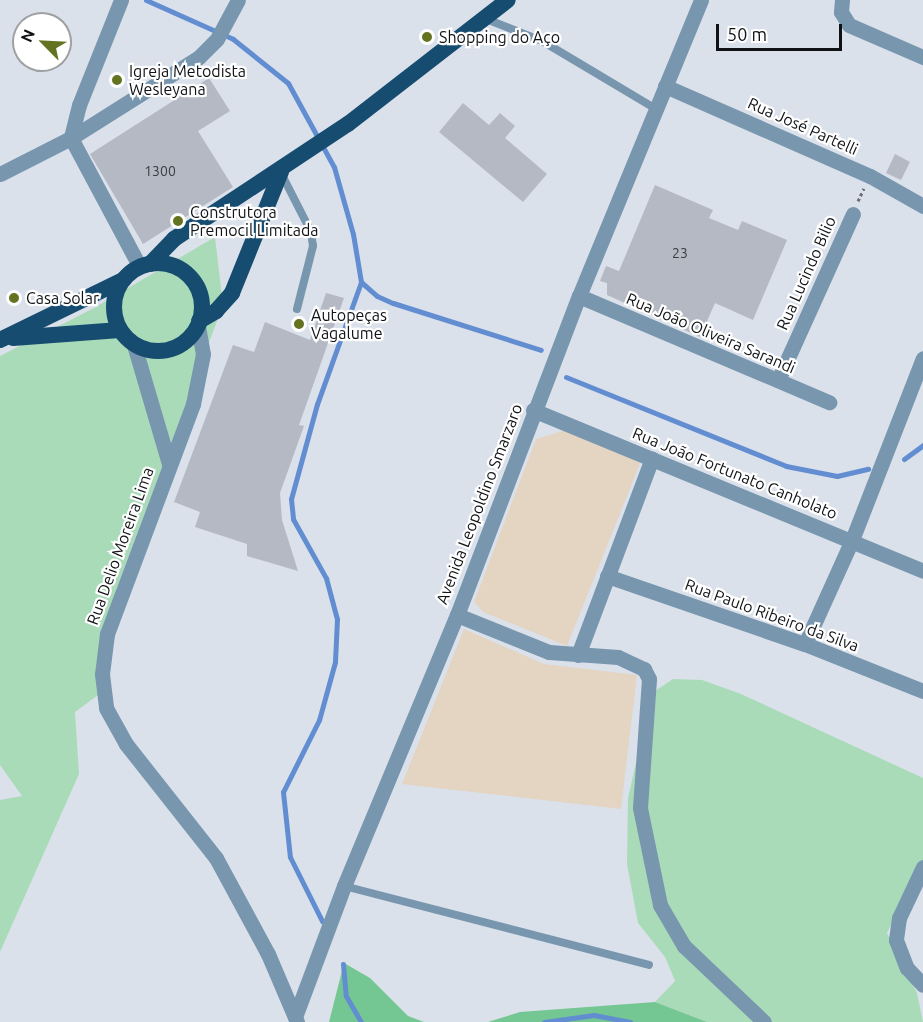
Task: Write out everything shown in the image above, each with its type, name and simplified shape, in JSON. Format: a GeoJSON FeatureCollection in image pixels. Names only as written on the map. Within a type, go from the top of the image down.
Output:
{"type":"FeatureCollection","features":[{"type":"Feature","properties":{"kind":"highway"},"geometry":{"type":"LineString","coordinates":[[2,339],[123,280],[212,212],[281,172],[348,124],[508,0]]}},
{"type":"Feature","properties":{"kind":"highway"},"geometry":{"type":"LineString","coordinates":[[123,280],[114,310],[120,330],[134,345],[154,352],[175,348],[198,323],[216,311],[232,293],[281,172]]}},
{"type":"Feature","properties":{"kind":"highway"},"geometry":{"type":"LineString","coordinates":[[145,265],[171,265],[189,276],[200,294],[198,323]]}},
{"type":"Feature","properties":{"kind":"highway"},"geometry":{"type":"LineString","coordinates":[[2,339],[120,330]]}},
{"type":"Feature","properties":{"kind":"street"},"geometry":{"type":"LineString","coordinates":[[121,0],[83,94],[71,138],[145,265]]}},
{"type":"Feature","properties":{"kind":"street"},"geometry":{"type":"LineString","coordinates":[[0,174],[71,138],[182,69],[217,39],[238,0]]}},
{"type":"Feature","properties":{"kind":"street","name":"Avenida Leopoldino Smarzaro"},"geometry":{"type":"LineString","coordinates":[[296,1019],[344,886],[457,615],[533,410],[701,0]]}},
{"type":"Feature","properties":{"kind":"street"},"geometry":{"type":"LineString","coordinates":[[841,1],[849,25],[923,57]]}},
{"type":"Feature","properties":{"kind":"street","name":"Rua José Partelli"},"geometry":{"type":"LineString","coordinates":[[665,86],[870,176],[923,206]]}},
{"type":"Feature","properties":{"kind":"street","name":"Rua Lucindo Bilio"},"geometry":{"type":"LineString","coordinates":[[778,380],[853,214]]}},
{"type":"Feature","properties":{"kind":"street","name":"Rua João Oliveira Sarandi"},"geometry":{"type":"LineString","coordinates":[[579,297],[829,402]]}},
{"type":"Feature","properties":{"kind":"street","name":"Rua Delio Moreira Lima"},"geometry":{"type":"LineString","coordinates":[[198,323],[203,354],[200,378],[107,634],[102,674],[106,708],[126,744],[216,858],[247,912],[296,1019]]}},
{"type":"Feature","properties":{"kind":"street","name":"Rua Delio Moreira Lima"},"geometry":{"type":"LineString","coordinates":[[134,345],[169,464]]}},
{"type":"Feature","properties":{"kind":"street"},"geometry":{"type":"LineString","coordinates":[[805,644],[852,540],[923,358]]}},
{"type":"Feature","properties":{"kind":"street","name":"Rua João Fortunato Canholato"},"geometry":{"type":"LineString","coordinates":[[533,410],[923,571]]}},
{"type":"Feature","properties":{"kind":"street"},"geometry":{"type":"LineString","coordinates":[[578,655],[652,458]]}},
{"type":"Feature","properties":{"kind":"street","name":"Rua Paulo Ribeiro da Silva"},"geometry":{"type":"LineString","coordinates":[[607,576],[805,644],[923,691]]}},
{"type":"Feature","properties":{"kind":"street"},"geometry":{"type":"LineString","coordinates":[[457,615],[549,652],[630,660],[644,669],[649,679],[640,808],[660,905],[684,946],[764,1022]]}},
{"type":"Feature","properties":{"kind":"street"},"geometry":{"type":"LineString","coordinates":[[923,867],[899,918],[896,940],[908,968],[923,985]]}},
{"type":"Feature","properties":{"kind":"lane"},"geometry":{"type":"LineString","coordinates":[[484,18],[542,41],[656,109]]}},
{"type":"Feature","properties":{"kind":"lane"},"geometry":{"type":"LineString","coordinates":[[281,172],[311,232],[313,246],[297,309]]}},
{"type":"Feature","properties":{"kind":"lane"},"geometry":{"type":"LineString","coordinates":[[344,886],[649,965]]}},
{"type":"Feature","properties":{"kind":"path"},"geometry":{"type":"LineString","coordinates":[[853,214],[870,176]]}},
{"type":"Feature","properties":{"kind":"shaded area"},"geometry":{"type":"Polygon","coordinates":[[[566,430],[641,461],[567,646],[483,612],[474,602],[536,439],[566,430]]]}},
{"type":"Feature","properties":{"kind":"shaded area"},"geometry":{"type":"Polygon","coordinates":[[[464,629],[544,664],[637,675],[621,809],[402,784],[464,629]]]}},
{"type":"Feature","properties":{"kind":"green space"},"geometry":{"type":"Polygon","coordinates":[[[215,237],[223,305],[116,590],[98,695],[75,712],[79,774],[0,952],[0,800],[22,796],[0,765],[0,356],[94,308],[215,237]]]}},
{"type":"Feature","properties":{"kind":"green space"},"geometry":{"type":"Polygon","coordinates":[[[673,679],[702,680],[741,694],[923,778],[923,861],[887,933],[917,993],[923,1022],[707,1022],[655,1002],[675,981],[665,957],[638,923],[627,864],[628,798],[652,693],[673,679]]]}},
{"type":"Feature","properties":{"kind":"green space"},"geometry":{"type":"Polygon","coordinates":[[[344,963],[370,978],[408,1016],[424,1022],[329,1022],[344,963]]]}},
{"type":"Feature","properties":{"kind":"green space"},"geometry":{"type":"Polygon","coordinates":[[[655,1002],[707,1022],[488,1022],[520,1012],[655,1002]]]}},
{"type":"Feature","properties":{"kind":"building"},"geometry":{"type":"Polygon","coordinates":[[[209,78],[230,111],[198,131],[233,187],[143,244],[90,154],[209,78]]]}},
{"type":"Feature","properties":{"kind":"building"},"geometry":{"type":"Polygon","coordinates":[[[463,103],[489,125],[500,113],[515,126],[505,138],[547,174],[523,202],[439,132],[463,103]]]}},
{"type":"Feature","properties":{"kind":"building"},"geometry":{"type":"Polygon","coordinates":[[[895,154],[910,162],[901,180],[886,173],[895,154]]]}},
{"type":"Feature","properties":{"kind":"building"},"geometry":{"type":"Polygon","coordinates":[[[655,185],[713,210],[709,218],[738,230],[742,221],[787,240],[753,320],[715,303],[700,337],[607,295],[607,283],[600,281],[606,266],[619,271],[655,185]]]}},
{"type":"Feature","properties":{"kind":"building"},"geometry":{"type":"Polygon","coordinates":[[[326,293],[344,298],[299,425],[304,426],[280,493],[282,520],[298,571],[247,556],[247,544],[195,527],[200,512],[174,502],[233,345],[254,352],[265,322],[310,340],[326,293]]]}},
{"type":"Feature","properties":{"kind":"waterway"},"geometry":{"type":"LineString","coordinates":[[146,0],[233,39],[288,83],[334,167],[353,234],[361,282],[317,404],[291,499],[293,519],[326,578],[337,619],[335,662],[319,720],[283,792],[290,857],[322,921]]}},
{"type":"Feature","properties":{"kind":"waterway"},"geometry":{"type":"LineString","coordinates":[[361,282],[377,296],[393,303],[541,350]]}},
{"type":"Feature","properties":{"kind":"waterway"},"geometry":{"type":"LineString","coordinates":[[566,377],[786,466],[837,476],[868,469]]}},
{"type":"Feature","properties":{"kind":"waterway"},"geometry":{"type":"LineString","coordinates":[[904,459],[923,445]]}},
{"type":"Feature","properties":{"kind":"waterway"},"geometry":{"type":"LineString","coordinates":[[343,964],[346,996],[361,1022]]}},
{"type":"Feature","properties":{"kind":"waterway"},"geometry":{"type":"LineString","coordinates":[[544,1022],[594,1015],[630,1022]]}},
{"type":"Feature","properties":{"kind":"place","name":"Shopping do Aço"},"geometry":{"type":"Point","coordinates":[427,37]}},
{"type":"Feature","properties":{"kind":"place","name":"Igreja Metodista Wesleyana"},"geometry":{"type":"Point","coordinates":[117,80]}},
{"type":"Feature","properties":{"kind":"place","name":"Construtora Premocil Limitada"},"geometry":{"type":"Point","coordinates":[178,221]}},
{"type":"Feature","properties":{"kind":"place","name":"Casa Solar"},"geometry":{"type":"Point","coordinates":[14,298]}},
{"type":"Feature","properties":{"kind":"place","name":"Autopeças Vagalume"},"geometry":{"type":"Point","coordinates":[299,324]}}]}
